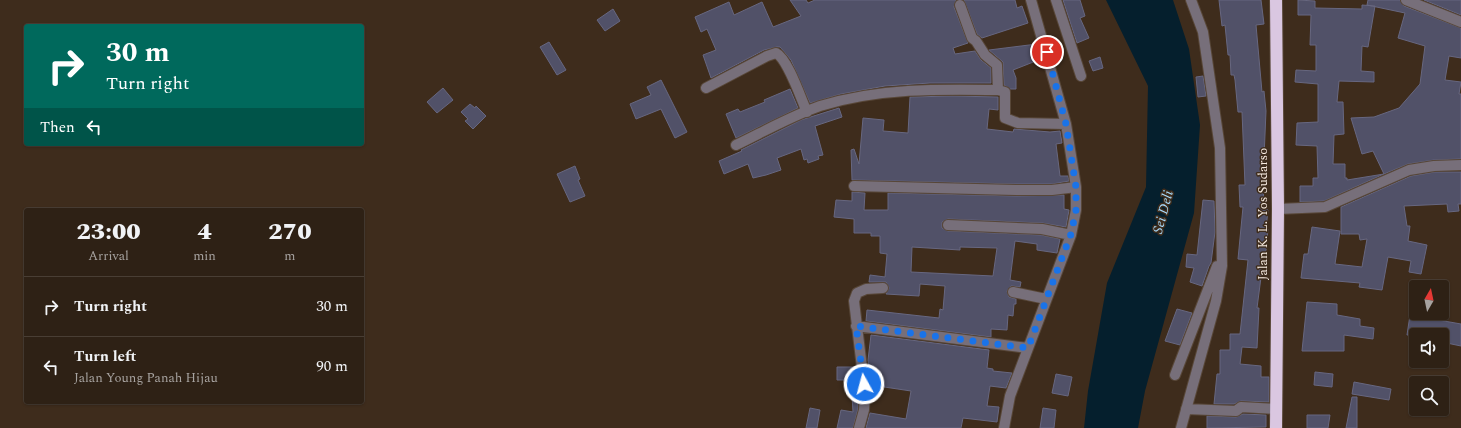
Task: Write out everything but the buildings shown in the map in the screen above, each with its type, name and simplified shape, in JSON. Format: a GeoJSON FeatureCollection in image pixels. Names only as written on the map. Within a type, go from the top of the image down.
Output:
{"type":"FeatureCollection","features":[{"type":"Feature","properties":{"kind":"highway","name":"Jalan K. L. Yos Sudarso"},"geometry":{"type":"LineString","coordinates":[[1276,0],[1278,209],[1276,428]]}},
{"type":"Feature","properties":{"kind":"street"},"geometry":{"type":"LineString","coordinates":[[1004,428],[1010,396],[1071,234],[1076,210],[1076,187],[1066,124],[1031,0]]}},
{"type":"Feature","properties":{"kind":"street"},"geometry":{"type":"LineString","coordinates":[[1056,0],[1081,76]]}},
{"type":"Feature","properties":{"kind":"street"},"geometry":{"type":"LineString","coordinates":[[1181,428],[1216,301],[1222,266],[1220,148],[1203,32],[1191,0]]}},
{"type":"Feature","properties":{"kind":"street"},"geometry":{"type":"LineString","coordinates":[[1406,0],[1461,22]]}},
{"type":"Feature","properties":{"kind":"street"},"geometry":{"type":"LineString","coordinates":[[960,5],[972,38],[976,41],[985,55],[997,65],[999,70],[998,90]]}},
{"type":"Feature","properties":{"kind":"street"},"geometry":{"type":"LineString","coordinates":[[706,88],[767,56],[776,53],[780,55],[785,63],[807,112]]}},
{"type":"Feature","properties":{"kind":"street"},"geometry":{"type":"LineString","coordinates":[[736,146],[819,106],[872,94],[927,89],[998,90],[1005,92],[1005,118],[1018,123],[1066,124]]}},
{"type":"Feature","properties":{"kind":"street"},"geometry":{"type":"LineString","coordinates":[[1278,209],[1325,207],[1409,170],[1434,166],[1461,165]]}},
{"type":"Feature","properties":{"kind":"street"},"geometry":{"type":"LineString","coordinates":[[854,186],[1016,190],[1052,190],[1076,187]]}},
{"type":"Feature","properties":{"kind":"street"},"geometry":{"type":"LineString","coordinates":[[948,225],[1042,229],[1071,234]]}},
{"type":"Feature","properties":{"kind":"street"},"geometry":{"type":"LineString","coordinates":[[1175,374],[1191,336],[1222,251]]}},
{"type":"Feature","properties":{"kind":"street"},"geometry":{"type":"LineString","coordinates":[[859,428],[864,410],[865,393],[854,302],[858,293],[866,290],[883,288]]}},
{"type":"Feature","properties":{"kind":"street"},"geometry":{"type":"LineString","coordinates":[[1013,292],[1046,298]]}},
{"type":"Feature","properties":{"kind":"street"},"geometry":{"type":"LineString","coordinates":[[856,326],[1028,348]]}},
{"type":"Feature","properties":{"kind":"street"},"geometry":{"type":"LineString","coordinates":[[1186,409],[1236,411],[1241,407],[1276,409]]}},
{"type":"Feature","properties":{"kind":"water","name":"Sei Deli"},"geometry":{"type":"Polygon","coordinates":[[[1106,0],[1173,0],[1189,49],[1200,125],[1194,213],[1145,391],[1138,428],[1084,428],[1088,391],[1107,283],[1146,187],[1148,86],[1106,0]]]}},
{"type":"Feature","properties":{"kind":"route"},"geometry":{"type":"LineString","coordinates":[[864,384],[856,326],[1028,348],[1071,234],[1076,210],[1076,187],[1066,124],[1047,52]]}}]}
